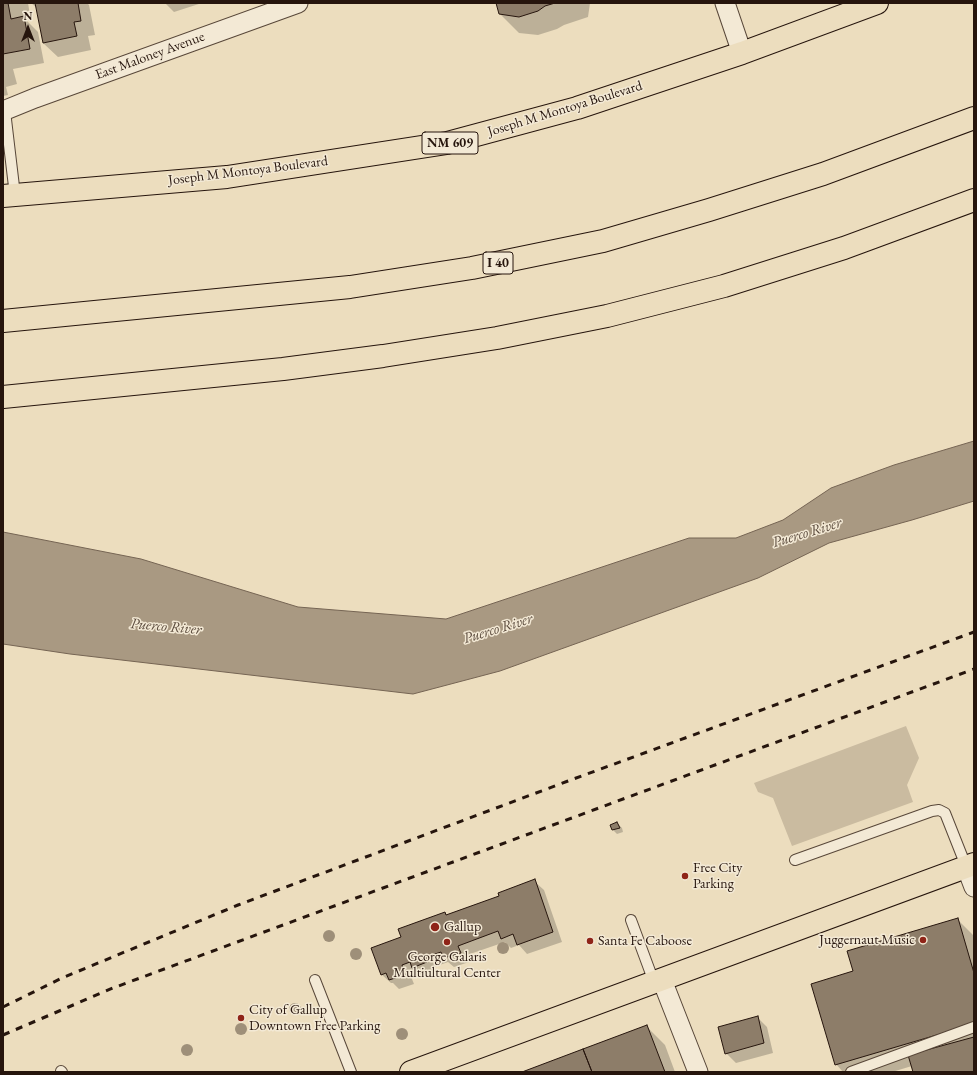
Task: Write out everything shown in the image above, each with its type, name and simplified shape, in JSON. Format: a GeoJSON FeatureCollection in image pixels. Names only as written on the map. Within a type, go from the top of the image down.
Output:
{"type":"FeatureCollection","features":[{"type":"Feature","properties":{"kind":"main road","name":"Joseph M Montoya Boulevard"},"geometry":{"type":"LineString","coordinates":[[9,195],[227,177],[448,143],[577,108],[742,53],[877,3]]}},
{"type":"Feature","properties":{"kind":"main road","name":"I 40"},"geometry":{"type":"LineString","coordinates":[[3,321],[350,287],[472,268],[603,241],[823,174],[974,118]]}},
{"type":"Feature","properties":{"kind":"main road"},"geometry":{"type":"LineString","coordinates":[[3,397],[298,367],[383,356],[497,338],[607,316],[724,286],[844,248],[974,200]]}},
{"type":"Feature","properties":{"kind":"main road"},"geometry":{"type":"LineString","coordinates":[[412,1072],[970,865]]}},
{"type":"Feature","properties":{"kind":"street","name":"East Maloney Avenue"},"geometry":{"type":"LineString","coordinates":[[4,111],[35,98],[298,3]]}},
{"type":"Feature","properties":{"kind":"street"},"geometry":{"type":"LineString","coordinates":[[725,3],[742,53]]}},
{"type":"Feature","properties":{"kind":"street"},"geometry":{"type":"LineString","coordinates":[[970,865],[974,887]]}},
{"type":"Feature","properties":{"kind":"street"},"geometry":{"type":"LineString","coordinates":[[658,981],[698,1072]]}},
{"type":"Feature","properties":{"kind":"lane"},"geometry":{"type":"LineString","coordinates":[[4,111],[9,195]]}},
{"type":"Feature","properties":{"kind":"lane"},"geometry":{"type":"LineString","coordinates":[[795,860],[932,811],[939,810],[945,813],[970,865]]}},
{"type":"Feature","properties":{"kind":"lane"},"geometry":{"type":"LineString","coordinates":[[631,920],[658,981]]}},
{"type":"Feature","properties":{"kind":"lane"},"geometry":{"type":"LineString","coordinates":[[315,980],[351,1072]]}},
{"type":"Feature","properties":{"kind":"lane"},"geometry":{"type":"LineString","coordinates":[[851,1072],[974,1027]]}},
{"type":"Feature","properties":{"kind":"shaded area"},"geometry":{"type":"Polygon","coordinates":[[[906,726],[919,758],[907,785],[913,802],[792,846],[773,798],[758,792],[754,783],[906,726]]]}},
{"type":"Feature","properties":{"kind":"water","name":"Puerco River"},"geometry":{"type":"Polygon","coordinates":[[[974,441],[974,501],[829,543],[758,578],[500,671],[413,694],[70,654],[3,644],[3,532],[141,559],[298,607],[446,619],[689,538],[736,538],[783,520],[831,488],[894,465],[974,441]]]}},
{"type":"Feature","properties":{"kind":"building"},"geometry":{"type":"Polygon","coordinates":[[[3,3],[8,3],[11,19],[24,16],[30,49],[3,54],[3,3]]]}},
{"type":"Feature","properties":{"kind":"building"},"geometry":{"type":"Polygon","coordinates":[[[35,3],[78,3],[81,21],[74,22],[77,36],[43,43],[35,3]]]}},
{"type":"Feature","properties":{"kind":"building"},"geometry":{"type":"Polygon","coordinates":[[[496,3],[555,3],[545,6],[538,11],[519,17],[499,14],[496,3]]]}},
{"type":"Feature","properties":{"kind":"building"},"geometry":{"type":"Polygon","coordinates":[[[617,822],[620,828],[612,830],[610,825],[617,822]]]}},
{"type":"Feature","properties":{"kind":"building"},"geometry":{"type":"Polygon","coordinates":[[[535,879],[553,932],[517,945],[513,934],[501,939],[498,931],[458,946],[461,953],[443,958],[441,952],[426,957],[427,962],[412,968],[410,962],[402,965],[405,975],[389,980],[386,973],[381,975],[371,948],[401,937],[398,929],[445,912],[446,915],[499,896],[498,893],[535,879]]]}},
{"type":"Feature","properties":{"kind":"building"},"geometry":{"type":"Polygon","coordinates":[[[958,918],[974,973],[974,1024],[835,1065],[811,984],[853,971],[847,951],[958,918]]]}},
{"type":"Feature","properties":{"kind":"building"},"geometry":{"type":"Polygon","coordinates":[[[758,1016],[764,1043],[725,1054],[718,1027],[758,1016]]]}},
{"type":"Feature","properties":{"kind":"building"},"geometry":{"type":"Polygon","coordinates":[[[647,1025],[665,1072],[592,1072],[583,1049],[647,1025]]]}},
{"type":"Feature","properties":{"kind":"building"},"geometry":{"type":"Polygon","coordinates":[[[974,1037],[974,1072],[913,1072],[908,1055],[974,1037]]]}},
{"type":"Feature","properties":{"kind":"building"},"geometry":{"type":"Polygon","coordinates":[[[583,1049],[592,1072],[522,1072],[583,1049]]]}},
{"type":"Feature","properties":{"kind":"railway"},"geometry":{"type":"LineString","coordinates":[[3,1007],[62,978],[238,905],[568,781],[974,632]]}},
{"type":"Feature","properties":{"kind":"railway"},"geometry":{"type":"LineString","coordinates":[[3,1035],[113,988],[974,669]]}},
{"type":"Feature","properties":{"kind":"place","name":"Free City Parking"},"geometry":{"type":"Point","coordinates":[685,876]}},
{"type":"Feature","properties":{"kind":"place","name":"Gallup"},"geometry":{"type":"Point","coordinates":[435,927]}},
{"type":"Feature","properties":{"kind":"place","name":"Juggernaut Music"},"geometry":{"type":"Point","coordinates":[923,940]}},
{"type":"Feature","properties":{"kind":"place","name":"Santa Fe Caboose"},"geometry":{"type":"Point","coordinates":[590,941]}},
{"type":"Feature","properties":{"kind":"place","name":"George Galaris Multiultural Center"},"geometry":{"type":"Point","coordinates":[447,942]}},
{"type":"Feature","properties":{"kind":"place","name":"City of Gallup Downtown Free Parking"},"geometry":{"type":"Point","coordinates":[241,1018]}}]}
